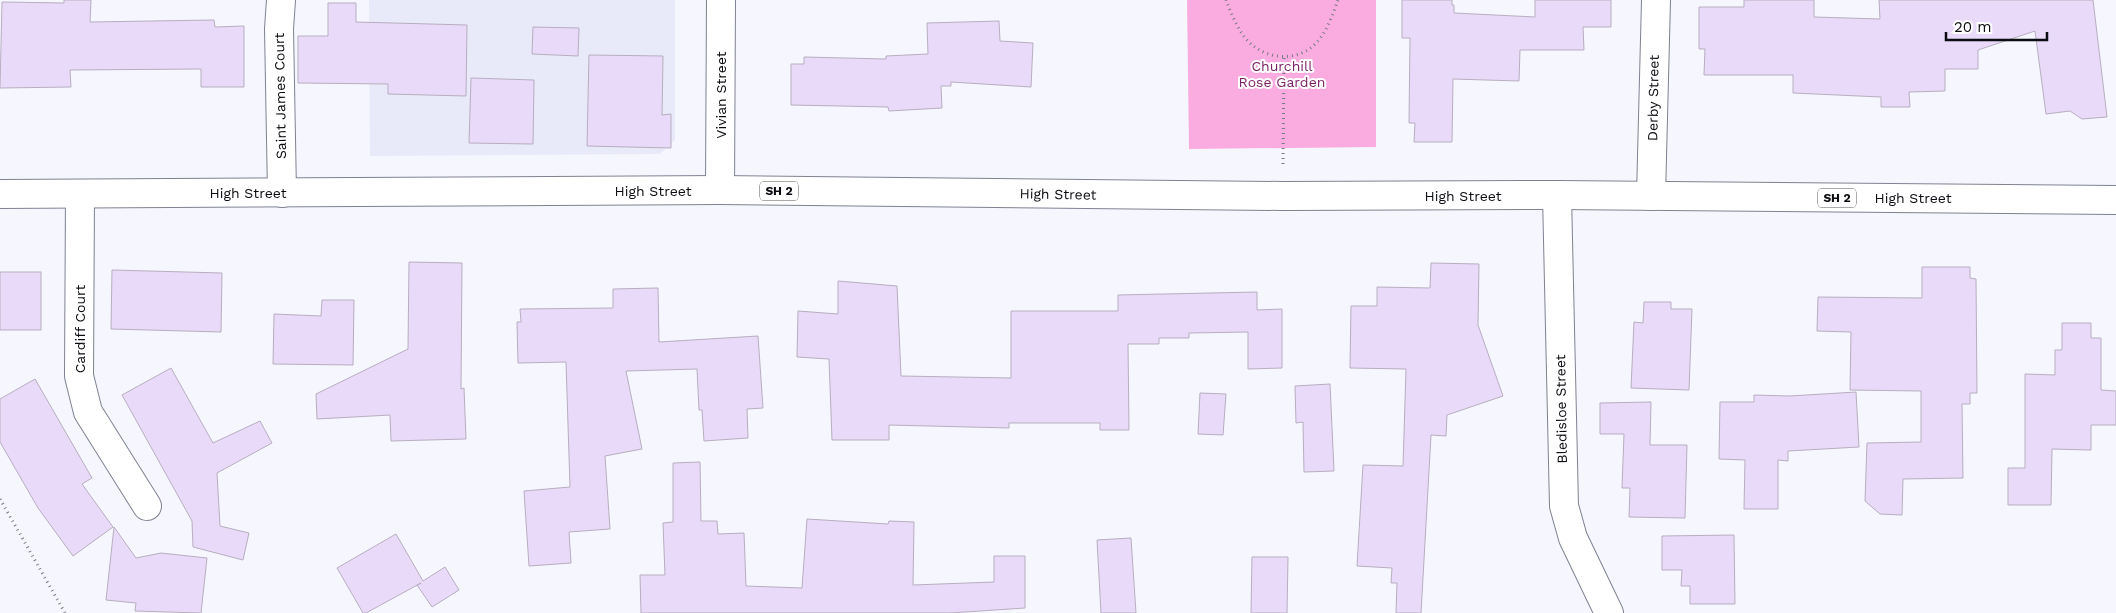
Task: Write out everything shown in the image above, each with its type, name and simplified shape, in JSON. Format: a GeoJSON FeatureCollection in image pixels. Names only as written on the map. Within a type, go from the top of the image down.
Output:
{"type":"FeatureCollection","features":[{"type":"Feature","properties":{"kind":"main road","name":"Saint James Court"},"geometry":{"type":"LineString","coordinates":[[281,0],[279,29],[282,193]]}},
{"type":"Feature","properties":{"kind":"main road","name":"Vivian Street"},"geometry":{"type":"LineString","coordinates":[[720,190],[721,0]]}},
{"type":"Feature","properties":{"kind":"main road","name":"Derby Street"},"geometry":{"type":"LineString","coordinates":[[1651,196],[1656,0]]}},
{"type":"Feature","properties":{"kind":"main road","name":"High Street"},"geometry":{"type":"LineString","coordinates":[[0,194],[720,190],[1283,196],[1557,195],[2116,200]]}},
{"type":"Feature","properties":{"kind":"main road","name":"Cardiff Court"},"geometry":{"type":"LineString","coordinates":[[80,194],[80,376],[88,412],[146,506]]}},
{"type":"Feature","properties":{"kind":"main road","name":"Bledisloe Street"},"geometry":{"type":"LineString","coordinates":[[1557,195],[1564,506],[1573,538],[1608,613]]}},
{"type":"Feature","properties":{"kind":"path"},"geometry":{"type":"LineString","coordinates":[[1226,0],[1244,36],[1264,53],[1284,58],[1297,56],[1317,42],[1333,14],[1338,0]]}},
{"type":"Feature","properties":{"kind":"path"},"geometry":{"type":"LineString","coordinates":[[1283,196],[1284,58]]}},
{"type":"Feature","properties":{"kind":"path"},"geometry":{"type":"LineString","coordinates":[[0,499],[65,613]]}},
{"type":"Feature","properties":{"kind":"shaded area"},"geometry":{"type":"Polygon","coordinates":[[[369,0],[675,0],[675,140],[660,154],[370,156],[369,0]]]}},
{"type":"Feature","properties":{"kind":"green space","name":"Churchill Rose Garden"},"geometry":{"type":"Polygon","coordinates":[[[1187,0],[1376,0],[1376,147],[1189,149],[1187,0]]]}},
{"type":"Feature","properties":{"kind":"building"},"geometry":{"type":"Polygon","coordinates":[[[64,0],[91,0],[90,22],[214,20],[215,27],[244,26],[244,87],[201,87],[201,69],[70,70],[71,87],[0,88],[2,2],[64,3],[64,0]]]}},
{"type":"Feature","properties":{"kind":"building"},"geometry":{"type":"Polygon","coordinates":[[[1402,0],[1452,0],[1454,13],[1535,17],[1535,0],[1611,0],[1611,27],[1583,27],[1584,50],[1520,50],[1519,81],[1453,79],[1452,142],[1414,142],[1415,123],[1409,123],[1410,38],[1402,38],[1402,0]]]}},
{"type":"Feature","properties":{"kind":"building"},"geometry":{"type":"Polygon","coordinates":[[[1744,0],[1814,0],[1814,17],[1880,19],[1879,0],[2093,0],[2107,117],[2082,119],[2070,111],[2046,114],[2035,31],[1978,50],[1978,69],[1945,69],[1945,91],[1909,92],[1910,107],[1881,107],[1881,97],[1793,93],[1793,75],[1704,75],[1705,49],[1699,49],[1699,7],[1744,7],[1744,0]]]}},
{"type":"Feature","properties":{"kind":"building"},"geometry":{"type":"Polygon","coordinates":[[[328,3],[356,3],[356,22],[467,25],[466,96],[388,94],[388,84],[298,83],[298,36],[328,36],[328,3]]]}},
{"type":"Feature","properties":{"kind":"building"},"geometry":{"type":"Polygon","coordinates":[[[999,21],[1000,41],[1033,43],[1031,87],[951,82],[951,86],[941,86],[942,108],[889,111],[888,107],[791,105],[791,64],[804,64],[804,57],[886,59],[886,56],[928,54],[927,23],[999,21]]]}},
{"type":"Feature","properties":{"kind":"building"},"geometry":{"type":"Polygon","coordinates":[[[533,27],[579,28],[578,56],[532,54],[533,27]]]}},
{"type":"Feature","properties":{"kind":"building"},"geometry":{"type":"Polygon","coordinates":[[[589,55],[663,56],[662,115],[671,114],[671,148],[587,146],[589,55]]]}},
{"type":"Feature","properties":{"kind":"building"},"geometry":{"type":"Polygon","coordinates":[[[471,78],[534,80],[533,144],[469,143],[471,78]]]}},
{"type":"Feature","properties":{"kind":"building"},"geometry":{"type":"Polygon","coordinates":[[[409,262],[462,263],[461,389],[464,388],[466,439],[391,441],[390,415],[317,419],[316,394],[408,349],[409,262]]]}},
{"type":"Feature","properties":{"kind":"building"},"geometry":{"type":"Polygon","coordinates":[[[1431,263],[1479,264],[1478,325],[1503,396],[1447,415],[1446,436],[1431,435],[1421,613],[1396,613],[1397,583],[1391,583],[1392,568],[1357,566],[1363,465],[1403,466],[1406,369],[1350,368],[1351,306],[1377,306],[1377,287],[1430,288],[1431,263]]]}},
{"type":"Feature","properties":{"kind":"building"},"geometry":{"type":"Polygon","coordinates":[[[1922,267],[1970,267],[1970,278],[1976,279],[1977,393],[1970,393],[1970,404],[1962,404],[1963,478],[1903,479],[1902,515],[1880,514],[1865,501],[1867,443],[1921,442],[1921,391],[1850,390],[1851,332],[1817,331],[1818,297],[1922,298],[1922,267]]]}},
{"type":"Feature","properties":{"kind":"building"},"geometry":{"type":"Polygon","coordinates":[[[112,270],[222,273],[221,332],[111,329],[112,270]]]}},
{"type":"Feature","properties":{"kind":"building"},"geometry":{"type":"Polygon","coordinates":[[[0,272],[41,272],[41,330],[0,330],[0,272]]]}},
{"type":"Feature","properties":{"kind":"building"},"geometry":{"type":"Polygon","coordinates":[[[838,281],[897,286],[901,376],[1011,378],[1011,311],[1118,311],[1118,295],[1257,292],[1257,310],[1282,309],[1282,368],[1248,369],[1248,332],[1189,333],[1189,338],[1159,338],[1159,344],[1128,344],[1129,430],[1100,430],[1100,423],[1009,423],[1009,428],[889,425],[889,440],[832,440],[829,359],[797,357],[798,311],[838,314],[838,281]]]}},
{"type":"Feature","properties":{"kind":"building"},"geometry":{"type":"Polygon","coordinates":[[[658,288],[659,342],[758,336],[763,408],[747,409],[748,438],[704,441],[702,410],[699,410],[697,369],[626,371],[642,449],[605,456],[610,529],[569,532],[571,563],[529,566],[524,491],[570,487],[566,362],[518,363],[517,322],[521,322],[520,309],[613,308],[613,289],[658,288]]]}},
{"type":"Feature","properties":{"kind":"building"},"geometry":{"type":"Polygon","coordinates":[[[322,300],[354,300],[353,365],[273,364],[274,314],[321,316],[322,300]]]}},
{"type":"Feature","properties":{"kind":"building"},"geometry":{"type":"Polygon","coordinates":[[[1644,302],[1671,302],[1671,309],[1692,309],[1689,390],[1631,388],[1634,322],[1643,323],[1644,302]]]}},
{"type":"Feature","properties":{"kind":"building"},"geometry":{"type":"Polygon","coordinates":[[[2062,323],[2091,323],[2091,338],[2101,338],[2101,390],[2116,391],[2116,425],[2091,425],[2091,450],[2052,449],[2051,505],[2008,505],[2008,468],[2025,468],[2025,374],[2055,375],[2055,350],[2062,350],[2062,323]]]}},
{"type":"Feature","properties":{"kind":"building"},"geometry":{"type":"Polygon","coordinates":[[[171,368],[213,443],[260,421],[272,443],[217,473],[220,526],[249,533],[243,560],[193,547],[192,521],[122,395],[171,368]]]}},
{"type":"Feature","properties":{"kind":"building"},"geometry":{"type":"Polygon","coordinates":[[[35,379],[92,478],[82,484],[113,527],[73,556],[38,508],[0,442],[0,399],[35,379]]]}},
{"type":"Feature","properties":{"kind":"building"},"geometry":{"type":"Polygon","coordinates":[[[1330,384],[1334,471],[1304,472],[1303,422],[1296,423],[1295,386],[1330,384]]]}},
{"type":"Feature","properties":{"kind":"building"},"geometry":{"type":"Polygon","coordinates":[[[1856,392],[1859,447],[1788,451],[1788,461],[1778,460],[1778,509],[1744,509],[1745,460],[1719,459],[1720,402],[1754,402],[1754,395],[1790,396],[1856,392]]]}},
{"type":"Feature","properties":{"kind":"building"},"geometry":{"type":"Polygon","coordinates":[[[1200,393],[1226,394],[1223,435],[1198,434],[1200,393]]]}},
{"type":"Feature","properties":{"kind":"building"},"geometry":{"type":"Polygon","coordinates":[[[1651,402],[1650,445],[1687,445],[1685,518],[1629,517],[1630,488],[1622,488],[1624,434],[1600,434],[1600,403],[1651,402]]]}},
{"type":"Feature","properties":{"kind":"building"},"geometry":{"type":"Polygon","coordinates":[[[700,462],[701,521],[717,521],[718,534],[744,533],[746,586],[802,588],[807,519],[888,524],[889,521],[914,522],[913,585],[994,582],[994,556],[1025,556],[1025,608],[950,613],[641,613],[640,575],[665,575],[663,523],[673,522],[673,463],[700,462]]]}},
{"type":"Feature","properties":{"kind":"building"},"geometry":{"type":"Polygon","coordinates":[[[114,527],[136,558],[161,553],[207,558],[201,613],[135,611],[136,603],[106,600],[114,527]]]}},
{"type":"Feature","properties":{"kind":"building"},"geometry":{"type":"Polygon","coordinates":[[[396,534],[423,581],[445,567],[459,590],[432,607],[417,585],[363,613],[337,568],[396,534]]]}},
{"type":"Feature","properties":{"kind":"building"},"geometry":{"type":"Polygon","coordinates":[[[1734,535],[1735,604],[1690,604],[1690,586],[1681,586],[1682,570],[1662,570],[1662,536],[1734,535]]]}},
{"type":"Feature","properties":{"kind":"building"},"geometry":{"type":"Polygon","coordinates":[[[1131,538],[1136,613],[1101,613],[1097,540],[1131,538]]]}},
{"type":"Feature","properties":{"kind":"building"},"geometry":{"type":"Polygon","coordinates":[[[1252,557],[1288,557],[1287,613],[1251,613],[1252,557]]]}}]}
